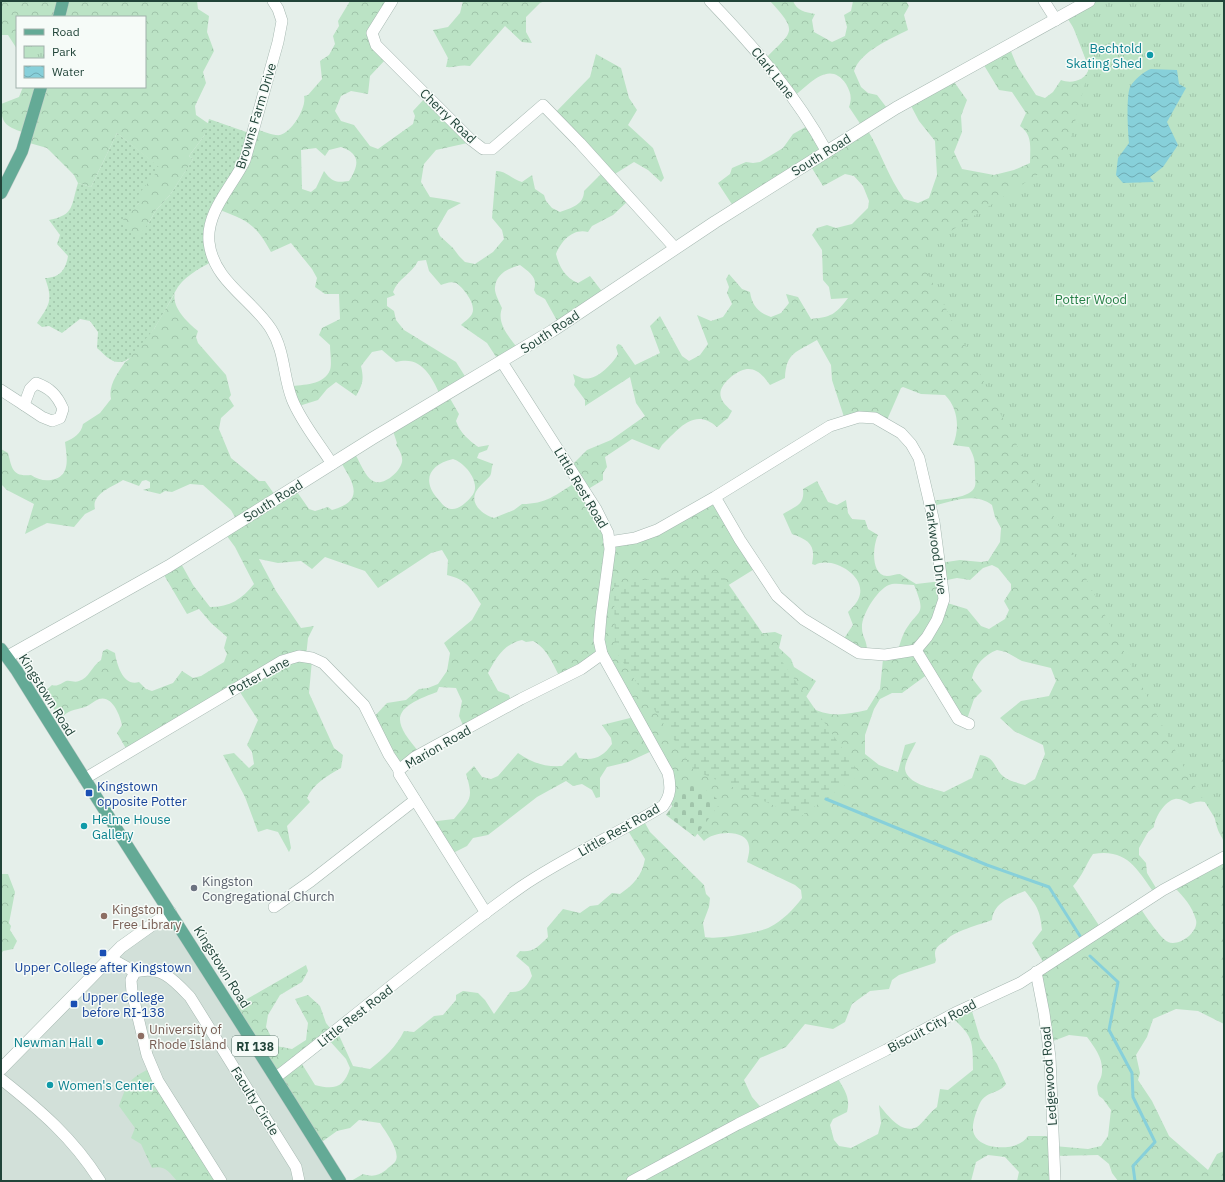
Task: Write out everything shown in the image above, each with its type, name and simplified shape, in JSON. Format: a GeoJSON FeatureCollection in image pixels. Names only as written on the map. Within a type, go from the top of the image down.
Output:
{"type":"FeatureCollection","features":[{"type":"Feature","properties":{"kind":"main road"},"geometry":{"type":"LineString","coordinates":[[59,16],[63,1]]}},
{"type":"Feature","properties":{"kind":"main road"},"geometry":{"type":"LineString","coordinates":[[1,193],[22,151],[41,88]]}},
{"type":"Feature","properties":{"kind":"main road","name":"Kingstown Road"},"geometry":{"type":"LineString","coordinates":[[4,653],[340,1181]]}},
{"type":"Feature","properties":{"kind":"street"},"geometry":{"type":"LineString","coordinates":[[273,1],[280,14]]}},
{"type":"Feature","properties":{"kind":"street"},"geometry":{"type":"LineString","coordinates":[[280,14],[286,1]]}},
{"type":"Feature","properties":{"kind":"street","name":"Cherry Road"},"geometry":{"type":"LineString","coordinates":[[392,1],[372,33],[376,45],[470,139],[483,148],[492,149],[542,105],[580,143],[675,248]]}},
{"type":"Feature","properties":{"kind":"street","name":"Clark Lane"},"geometry":{"type":"LineString","coordinates":[[710,1],[766,61],[816,133],[827,152]]}},
{"type":"Feature","properties":{"kind":"street"},"geometry":{"type":"LineString","coordinates":[[1044,1],[1056,20]]}},
{"type":"Feature","properties":{"kind":"street","name":"South Road"},"geometry":{"type":"LineString","coordinates":[[4,653],[169,566],[332,464],[552,331],[675,248],[896,108],[1089,1]]}},
{"type":"Feature","properties":{"kind":"street","name":"Browns Farm Drive"},"geometry":{"type":"LineString","coordinates":[[280,14],[282,21],[278,42],[245,160],[238,175],[215,210],[210,226],[209,242],[213,258],[221,273],[232,287],[271,328],[280,346],[293,400],[309,429],[332,464]]}},
{"type":"Feature","properties":{"kind":"street","name":"Little Rest Road"},"geometry":{"type":"LineString","coordinates":[[275,1078],[486,913],[522,887],[562,862],[663,806],[669,798],[671,787],[668,773],[602,654],[599,634],[605,578],[610,549],[608,533],[596,509],[502,362]]}},
{"type":"Feature","properties":{"kind":"street"},"geometry":{"type":"LineString","coordinates":[[1,390],[24,405]]}},
{"type":"Feature","properties":{"kind":"street","name":"Parkwood Drive"},"geometry":{"type":"LineString","coordinates":[[609,542],[635,538],[657,530],[715,497],[830,426],[845,420],[859,417],[875,418],[901,433],[919,458],[934,522],[944,599],[937,620],[927,637],[916,650]]}},
{"type":"Feature","properties":{"kind":"street"},"geometry":{"type":"LineString","coordinates":[[715,497],[740,540],[773,590],[803,619],[858,653],[885,655],[916,650],[958,719],[969,724]]}},
{"type":"Feature","properties":{"kind":"street","name":"Marion Road"},"geometry":{"type":"LineString","coordinates":[[486,913],[399,774],[399,770],[415,757],[581,669],[602,654]]}},
{"type":"Feature","properties":{"kind":"street","name":"Potter Lane"},"geometry":{"type":"LineString","coordinates":[[84,779],[282,660],[299,656],[312,658],[323,663],[364,705],[389,755],[399,770]]}},
{"type":"Feature","properties":{"kind":"street"},"geometry":{"type":"LineString","coordinates":[[274,907],[311,881],[415,800]]}},
{"type":"Feature","properties":{"kind":"street","name":"Biscuit City Road"},"geometry":{"type":"LineString","coordinates":[[632,1181],[738,1124],[886,1050],[955,1013],[1020,983],[1163,890],[1224,857]]}},
{"type":"Feature","properties":{"kind":"street"},"geometry":{"type":"LineString","coordinates":[[1,1069],[121,947],[170,912]]}},
{"type":"Feature","properties":{"kind":"street"},"geometry":{"type":"LineString","coordinates":[[110,958],[135,972],[131,980],[132,992],[147,1055],[158,1081],[221,1181]]}},
{"type":"Feature","properties":{"kind":"street","name":"Faculty Circle"},"geometry":{"type":"LineString","coordinates":[[135,972],[147,969],[159,971],[178,984],[190,997],[296,1167],[299,1181]]}},
{"type":"Feature","properties":{"kind":"street","name":"Ledgewood Road"},"geometry":{"type":"LineString","coordinates":[[1036,972],[1044,1012],[1050,1057],[1055,1181]]}},
{"type":"Feature","properties":{"kind":"street"},"geometry":{"type":"LineString","coordinates":[[1,1079],[26,1098],[63,1131],[88,1161],[100,1181]]}},
{"type":"Feature","properties":{"kind":"shaded area","name":"University of Rhode Island"},"geometry":{"type":"Polygon","coordinates":[[[170,912],[335,1181],[1,1181],[1,1069],[94,974],[170,912]]]}},
{"type":"Feature","properties":{"kind":"green space"},"geometry":{"type":"Polygon","coordinates":[[[1,1],[197,1],[198,9],[209,16],[207,32],[214,51],[203,72],[206,83],[195,106],[196,115],[209,124],[204,136],[189,156],[193,159],[190,164],[170,195],[156,210],[148,224],[137,238],[123,220],[139,203],[138,195],[160,168],[117,133],[91,187],[78,183],[74,175],[47,148],[26,142],[27,134],[6,124],[2,117],[1,104],[19,97],[23,88],[146,88],[146,16],[16,16],[16,47],[8,35],[1,35],[1,1]]]}},
{"type":"Feature","properties":{"kind":"green space"},"geometry":{"type":"Polygon","coordinates":[[[350,1],[392,1],[373,33],[386,59],[370,76],[368,94],[351,91],[341,96],[335,111],[341,121],[354,125],[370,146],[378,149],[413,124],[415,116],[413,111],[426,97],[472,142],[436,150],[424,164],[421,182],[430,197],[461,203],[448,210],[437,229],[440,236],[465,262],[475,264],[493,252],[504,239],[502,230],[492,218],[496,171],[503,172],[522,182],[532,175],[535,189],[544,195],[546,201],[552,208],[560,212],[579,203],[582,200],[584,191],[603,172],[552,116],[590,77],[596,54],[621,68],[629,98],[637,110],[628,125],[653,148],[664,178],[661,182],[648,170],[634,162],[610,177],[629,200],[613,215],[592,226],[588,232],[577,232],[564,240],[556,254],[566,275],[578,283],[590,276],[604,294],[560,326],[545,299],[536,294],[534,290],[534,278],[527,270],[520,265],[500,275],[496,282],[495,289],[502,308],[502,325],[508,336],[519,350],[500,363],[487,343],[461,325],[472,314],[473,310],[471,301],[465,292],[454,282],[448,282],[441,285],[429,271],[426,260],[418,261],[395,287],[393,292],[395,295],[387,298],[387,306],[394,311],[396,320],[404,330],[456,362],[468,381],[448,395],[459,414],[456,421],[462,433],[478,447],[489,445],[487,450],[479,453],[477,458],[493,464],[491,473],[477,490],[474,499],[481,511],[494,518],[514,510],[522,504],[530,504],[550,498],[576,482],[568,469],[587,450],[611,440],[645,416],[636,403],[630,377],[585,406],[585,400],[574,385],[575,381],[573,374],[587,379],[603,372],[618,354],[616,347],[618,344],[621,345],[635,365],[660,353],[650,326],[660,316],[682,356],[689,361],[700,355],[708,344],[697,315],[711,321],[723,317],[732,304],[727,293],[729,287],[726,279],[729,274],[742,289],[750,292],[754,305],[760,311],[771,317],[781,313],[789,303],[786,294],[798,297],[811,319],[828,316],[836,312],[848,298],[831,299],[829,287],[823,280],[822,250],[812,235],[817,228],[827,225],[836,228],[852,224],[868,208],[869,201],[863,186],[854,176],[845,174],[823,186],[810,165],[735,209],[718,183],[730,174],[732,168],[746,162],[760,162],[783,148],[793,134],[809,125],[826,153],[863,128],[849,107],[850,96],[846,84],[839,77],[833,74],[826,74],[812,81],[792,98],[765,59],[782,42],[789,31],[789,26],[785,19],[770,1],[793,1],[799,9],[815,14],[812,20],[814,32],[832,42],[845,36],[847,27],[844,15],[851,11],[853,1],[906,1],[909,6],[904,15],[908,30],[877,46],[869,52],[863,57],[854,71],[861,87],[868,93],[877,95],[890,112],[867,129],[898,191],[904,199],[918,203],[929,198],[937,175],[935,141],[919,121],[909,102],[952,79],[967,100],[961,116],[962,132],[954,152],[962,169],[994,175],[1014,170],[1030,163],[1029,138],[1027,133],[1020,126],[1026,113],[1012,92],[999,90],[982,62],[1010,49],[1017,66],[1036,95],[1045,98],[1053,92],[1061,80],[1069,82],[1081,79],[1085,76],[1089,68],[1076,32],[1066,16],[1224,1],[1224,842],[1210,806],[1207,803],[1197,802],[1190,804],[1177,799],[1171,800],[1161,810],[1154,827],[1148,832],[1139,848],[1139,855],[1146,863],[1147,873],[1159,893],[1155,894],[1137,869],[1130,863],[1115,854],[1105,853],[1093,854],[1073,886],[1102,930],[1140,908],[1157,932],[1165,940],[1172,943],[1182,940],[1191,934],[1196,925],[1196,920],[1192,910],[1174,887],[1224,858],[1224,1024],[1198,1011],[1176,1009],[1153,1019],[1147,1037],[1136,1055],[1140,1073],[1138,1080],[1152,1101],[1169,1136],[1208,1170],[1217,1154],[1224,1151],[1224,1181],[1118,1181],[1112,1173],[1109,1164],[1098,1155],[1054,1156],[1054,1181],[1017,1181],[1019,1172],[1005,1157],[988,1155],[976,1162],[971,1181],[351,1181],[363,1174],[372,1176],[380,1174],[395,1162],[397,1158],[395,1148],[380,1123],[359,1120],[350,1128],[337,1131],[319,1144],[235,1006],[306,965],[308,971],[302,982],[280,995],[268,1015],[266,1027],[276,1046],[292,1049],[306,1040],[308,1023],[295,999],[308,995],[320,1006],[326,1023],[334,1033],[337,1031],[353,1066],[370,1069],[398,1042],[404,1031],[414,1032],[434,1016],[443,1015],[456,1000],[456,995],[463,991],[478,993],[485,1000],[494,1014],[510,992],[518,991],[524,988],[532,976],[529,967],[516,956],[520,951],[529,951],[539,946],[548,937],[547,928],[563,909],[580,913],[590,906],[598,905],[612,893],[620,894],[636,880],[642,870],[645,859],[627,829],[645,823],[650,832],[704,885],[706,894],[710,898],[709,907],[703,923],[705,937],[710,938],[727,936],[765,929],[783,918],[802,898],[801,890],[795,885],[747,862],[749,846],[747,840],[742,836],[722,833],[704,841],[668,801],[670,790],[654,750],[628,762],[607,767],[600,778],[600,797],[596,798],[592,790],[582,784],[573,786],[566,781],[537,797],[488,835],[473,838],[467,846],[449,855],[429,822],[454,819],[464,807],[470,794],[466,774],[474,766],[482,777],[491,779],[498,776],[518,753],[534,762],[550,766],[562,766],[576,752],[579,758],[589,759],[598,757],[602,755],[612,744],[611,738],[602,725],[634,717],[603,657],[561,679],[543,648],[533,641],[526,642],[522,640],[505,648],[494,662],[488,673],[498,691],[509,695],[512,704],[465,730],[459,716],[462,701],[456,688],[439,687],[437,692],[422,698],[404,709],[400,716],[400,723],[404,732],[421,754],[399,770],[371,720],[387,703],[406,700],[419,689],[428,688],[438,684],[447,671],[450,653],[444,643],[472,620],[481,604],[464,582],[447,575],[448,560],[442,550],[431,553],[378,588],[365,571],[325,557],[312,569],[301,561],[278,563],[259,559],[276,591],[301,628],[314,626],[308,638],[306,657],[312,660],[309,693],[334,748],[343,755],[341,768],[326,777],[313,788],[307,798],[310,802],[287,826],[291,848],[289,852],[278,832],[267,829],[258,832],[245,797],[223,755],[234,753],[249,768],[254,764],[252,752],[247,745],[258,720],[238,689],[128,752],[117,733],[122,725],[119,716],[115,707],[108,700],[99,699],[85,707],[69,712],[61,719],[43,693],[52,685],[58,685],[66,681],[76,682],[82,680],[101,660],[103,651],[107,649],[115,653],[117,664],[125,678],[134,683],[139,682],[146,689],[152,691],[173,683],[182,671],[193,678],[201,676],[224,662],[227,654],[224,648],[227,637],[211,623],[199,609],[187,614],[164,575],[179,560],[193,585],[210,607],[230,604],[245,594],[254,584],[235,547],[224,532],[237,521],[231,510],[203,485],[190,484],[172,492],[165,491],[160,494],[143,490],[150,488],[150,482],[146,480],[142,481],[139,486],[123,480],[99,495],[96,499],[95,509],[85,514],[74,527],[47,523],[25,534],[34,504],[7,490],[1,484],[1,449],[8,453],[12,467],[16,473],[20,475],[31,475],[38,479],[51,480],[62,475],[65,471],[67,460],[65,442],[77,435],[83,424],[100,413],[111,399],[110,394],[112,384],[117,375],[125,362],[154,329],[175,293],[174,298],[181,314],[198,331],[196,337],[198,343],[226,375],[231,395],[229,398],[234,406],[221,418],[219,429],[231,458],[259,481],[265,481],[277,498],[295,489],[309,509],[315,511],[328,507],[332,510],[343,506],[349,502],[353,496],[354,490],[349,476],[340,461],[354,452],[370,479],[381,482],[390,478],[401,466],[402,462],[392,428],[441,397],[430,375],[425,369],[413,362],[396,362],[382,350],[372,352],[361,366],[362,381],[356,396],[336,382],[327,389],[318,400],[299,406],[290,386],[313,383],[323,379],[330,370],[330,345],[319,335],[322,328],[340,319],[339,294],[325,294],[315,287],[317,278],[312,269],[291,243],[271,252],[260,235],[249,224],[236,216],[217,209],[256,129],[271,134],[280,135],[285,133],[298,118],[303,106],[304,96],[308,95],[322,79],[320,61],[329,55],[335,44],[333,36],[339,26],[338,21],[350,1]],[[341,147],[329,150],[325,156],[316,148],[301,150],[302,189],[311,192],[316,188],[324,171],[332,180],[341,182],[349,181],[355,170],[355,157],[352,153],[341,147]],[[817,340],[798,350],[790,358],[786,369],[785,378],[770,385],[762,375],[749,369],[738,372],[732,376],[723,385],[720,394],[723,402],[732,411],[728,418],[717,427],[709,421],[701,419],[687,422],[662,445],[659,450],[632,439],[605,457],[607,467],[603,473],[603,480],[585,491],[609,540],[635,539],[715,499],[756,568],[727,586],[744,635],[775,632],[782,635],[779,648],[791,659],[794,667],[816,681],[806,697],[808,706],[815,710],[830,714],[844,714],[867,710],[880,689],[883,659],[897,654],[904,633],[919,612],[920,603],[914,585],[892,584],[887,586],[872,602],[862,622],[862,631],[867,646],[867,655],[841,643],[853,625],[848,612],[856,604],[860,594],[860,587],[852,574],[837,565],[829,563],[812,564],[813,552],[810,544],[792,534],[783,514],[796,507],[801,502],[803,499],[803,489],[817,481],[828,502],[837,505],[846,500],[848,513],[852,519],[865,520],[868,529],[878,535],[875,545],[874,559],[878,571],[887,576],[900,574],[916,584],[942,581],[940,563],[960,560],[981,562],[988,561],[1000,542],[1001,528],[995,517],[992,505],[985,501],[971,498],[933,506],[930,501],[962,496],[973,490],[975,486],[974,457],[969,447],[953,445],[957,432],[956,418],[953,406],[945,395],[921,394],[903,387],[901,388],[887,420],[845,420],[832,380],[831,365],[817,340]],[[453,459],[445,461],[431,473],[429,479],[432,491],[446,507],[454,509],[462,506],[474,492],[474,481],[471,475],[463,465],[453,459]],[[992,565],[983,568],[970,580],[957,578],[942,581],[944,602],[967,609],[981,626],[989,629],[1005,619],[1009,610],[1004,601],[1011,590],[1011,584],[998,568],[992,565]],[[997,650],[988,655],[978,665],[973,673],[972,678],[982,691],[974,699],[966,722],[928,674],[902,693],[892,693],[880,699],[874,709],[865,735],[865,754],[879,765],[898,772],[905,745],[916,742],[906,762],[905,769],[907,774],[915,782],[921,785],[944,792],[972,778],[980,755],[989,758],[1000,773],[1011,781],[1025,785],[1035,779],[1045,754],[1043,745],[1014,731],[1000,718],[1021,701],[1049,696],[1056,681],[1051,668],[1022,661],[1006,652],[997,650]],[[1025,891],[1014,895],[999,905],[993,914],[992,920],[953,934],[938,946],[935,950],[935,963],[899,975],[892,980],[889,989],[870,991],[852,1004],[845,1022],[833,1029],[805,1024],[786,1047],[760,1058],[744,1080],[752,1097],[764,1111],[837,1077],[846,1094],[848,1102],[847,1112],[833,1119],[830,1125],[834,1140],[839,1146],[851,1148],[878,1134],[881,1123],[879,1105],[890,1118],[900,1126],[911,1129],[917,1127],[937,1107],[940,1089],[948,1090],[973,1070],[973,1052],[970,1039],[963,1029],[950,1016],[971,1008],[980,1038],[997,1064],[1006,1084],[1000,1090],[986,1096],[980,1103],[973,1124],[973,1130],[976,1137],[989,1146],[998,1147],[1016,1145],[1028,1136],[1050,1136],[1054,1146],[1088,1149],[1101,1146],[1108,1136],[1111,1110],[1099,1096],[1097,1088],[1102,1072],[1100,1058],[1096,1049],[1087,1037],[1069,1035],[1048,1043],[1037,977],[1046,967],[1032,943],[1042,930],[1038,909],[1025,891]],[[328,1039],[302,1064],[315,1085],[322,1087],[337,1086],[345,1080],[350,1068],[346,1059],[328,1039]]]}},
{"type":"Feature","properties":{"kind":"green space"},"geometry":{"type":"Polygon","coordinates":[[[463,1],[545,1],[540,3],[526,17],[526,32],[532,43],[522,42],[505,26],[470,66],[463,65],[446,67],[448,58],[433,30],[448,27],[460,13],[463,1]]]}},
{"type":"Feature","properties":{"kind":"green space","name":"Potter Wood"},"geometry":{"type":"Polygon","coordinates":[[[1090,1],[1224,1],[1224,756],[1217,759],[1224,771],[1224,833],[1187,773],[917,253],[1066,156],[1089,68],[1068,14],[1090,1]]]}},
{"type":"Feature","properties":{"kind":"green space"},"geometry":{"type":"Polygon","coordinates":[[[209,119],[252,134],[215,212],[213,261],[191,274],[182,282],[144,344],[127,360],[117,362],[108,358],[97,348],[98,332],[90,321],[80,319],[62,333],[49,326],[42,327],[37,323],[49,302],[49,292],[45,278],[50,278],[61,272],[66,265],[68,256],[57,244],[60,235],[49,220],[57,218],[68,212],[73,203],[78,183],[91,187],[117,133],[161,168],[139,195],[139,203],[125,220],[148,224],[156,210],[170,195],[193,159],[189,156],[204,136],[209,119]]]}},
{"type":"Feature","properties":{"kind":"green space"},"geometry":{"type":"Polygon","coordinates":[[[720,572],[860,774],[800,817],[694,770],[615,650],[614,583],[720,572]]]}},
{"type":"Feature","properties":{"kind":"green space"},"geometry":{"type":"Polygon","coordinates":[[[691,779],[721,802],[695,837],[666,815],[691,779]]]}},
{"type":"Feature","properties":{"kind":"green space"},"geometry":{"type":"Polygon","coordinates":[[[1,874],[8,874],[15,892],[9,923],[11,926],[10,930],[17,941],[13,949],[3,951],[1,954],[1,874]]]}},
{"type":"Feature","properties":{"kind":"green space"},"geometry":{"type":"Polygon","coordinates":[[[152,1067],[222,1181],[177,1181],[164,1168],[152,1168],[141,1144],[131,1138],[135,1128],[119,1106],[127,1086],[133,1078],[152,1067]]]}},
{"type":"Feature","properties":{"kind":"water"},"geometry":{"type":"Polygon","coordinates":[[[1151,69],[1177,70],[1179,84],[1186,88],[1167,122],[1178,145],[1163,167],[1150,177],[1154,182],[1123,183],[1116,175],[1118,158],[1129,143],[1128,98],[1130,87],[1145,72],[1151,69]]]}},
{"type":"Feature","properties":{"kind":"waterway"},"geometry":{"type":"LineString","coordinates":[[826,799],[987,865],[1049,887],[1080,936]]}},
{"type":"Feature","properties":{"kind":"waterway"},"geometry":{"type":"LineString","coordinates":[[1090,956],[1118,982],[1109,1030],[1132,1073],[1133,1097],[1155,1142],[1133,1166],[1135,1181]]}},
{"type":"Feature","properties":{"kind":"place","name":"Bechtold Skating Shed"},"geometry":{"type":"Point","coordinates":[1150,55]}},
{"type":"Feature","properties":{"kind":"place","name":"Kingstown opposite Potter"},"geometry":{"type":"Point","coordinates":[89,793]}},
{"type":"Feature","properties":{"kind":"place","name":"Helme House Gallery"},"geometry":{"type":"Point","coordinates":[84,826]}},
{"type":"Feature","properties":{"kind":"place","name":"Kingston Congregational Church"},"geometry":{"type":"Point","coordinates":[194,888]}},
{"type":"Feature","properties":{"kind":"place","name":"Kingston Free Library"},"geometry":{"type":"Point","coordinates":[104,916]}},
{"type":"Feature","properties":{"kind":"place","name":"Upper College after Kingstown"},"geometry":{"type":"Point","coordinates":[103,953]}},
{"type":"Feature","properties":{"kind":"place","name":"Upper College before RI-138"},"geometry":{"type":"Point","coordinates":[74,1004]}},
{"type":"Feature","properties":{"kind":"place","name":"University of Rhode Island"},"geometry":{"type":"Point","coordinates":[141,1036]}},
{"type":"Feature","properties":{"kind":"place","name":"Newman Hall"},"geometry":{"type":"Point","coordinates":[100,1042]}},
{"type":"Feature","properties":{"kind":"place","name":"Women's Center"},"geometry":{"type":"Point","coordinates":[50,1085]}}]}
